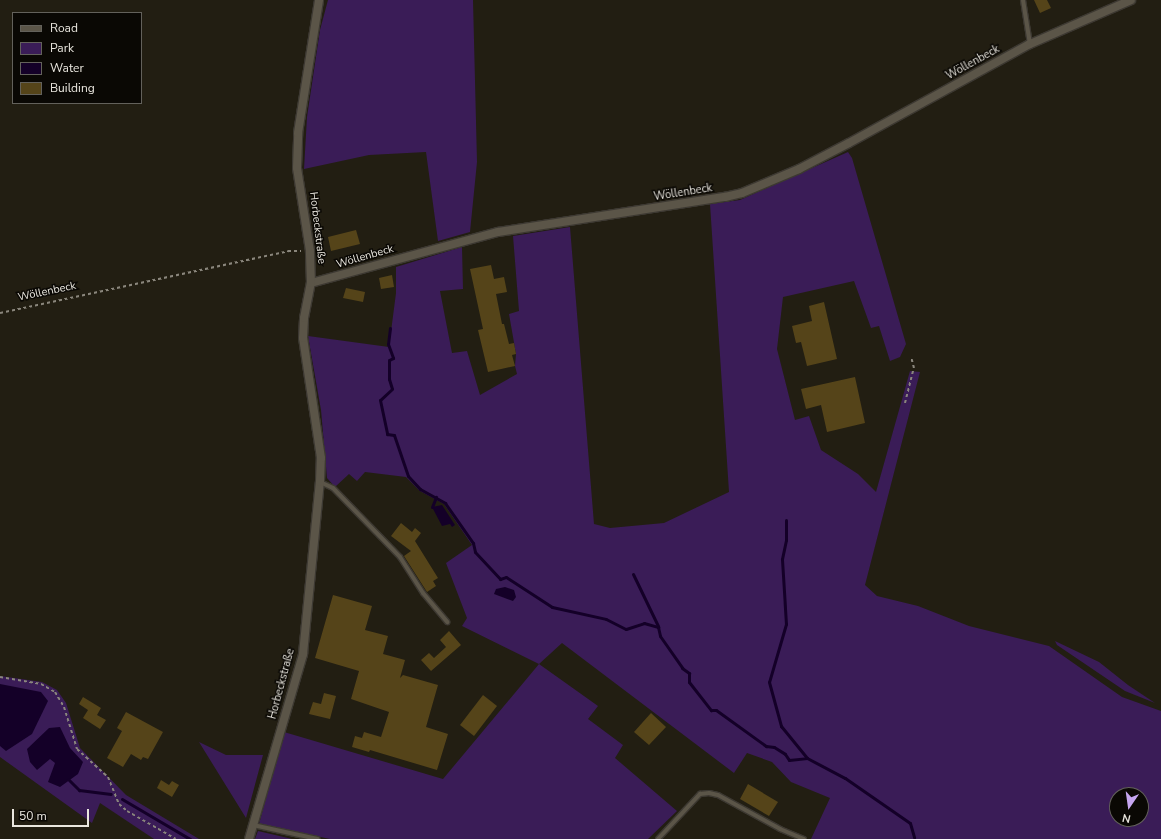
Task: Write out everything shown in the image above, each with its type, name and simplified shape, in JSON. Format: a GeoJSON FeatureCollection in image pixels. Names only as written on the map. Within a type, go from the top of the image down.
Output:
{"type":"FeatureCollection","features":[{"type":"Feature","properties":{"kind":"street","name":"Horbeckstraße"},"geometry":{"type":"LineString","coordinates":[[249,839],[302,654],[320,482],[321,458],[303,338],[304,318],[311,283],[310,251],[297,168],[298,133],[319,0]]}},
{"type":"Feature","properties":{"kind":"street","name":"Wöllenbeck"},"geometry":{"type":"LineString","coordinates":[[311,283],[498,232],[725,198],[742,193],[843,146],[1030,44],[1131,0]]}},
{"type":"Feature","properties":{"kind":"lane"},"geometry":{"type":"LineString","coordinates":[[1023,0],[1030,44]]}},
{"type":"Feature","properties":{"kind":"lane"},"geometry":{"type":"LineString","coordinates":[[320,482],[333,488],[400,557],[423,594],[447,622]]}},
{"type":"Feature","properties":{"kind":"lane"},"geometry":{"type":"LineString","coordinates":[[658,839],[700,794],[709,793],[718,795],[780,830],[804,839]]}},
{"type":"Feature","properties":{"kind":"lane"},"geometry":{"type":"LineString","coordinates":[[252,825],[318,839]]}},
{"type":"Feature","properties":{"kind":"path","name":"Wöllenbeck"},"geometry":{"type":"LineString","coordinates":[[0,313],[288,251],[310,251]]}},
{"type":"Feature","properties":{"kind":"path"},"geometry":{"type":"LineString","coordinates":[[905,403],[914,368],[911,357]]}},
{"type":"Feature","properties":{"kind":"path"},"geometry":{"type":"LineString","coordinates":[[0,677],[41,684],[55,692],[64,706],[77,749],[108,777],[119,804],[127,811],[176,839]]}},
{"type":"Feature","properties":{"kind":"green space"},"geometry":{"type":"Polygon","coordinates":[[[328,0],[473,0],[477,162],[470,232],[438,241],[426,152],[369,155],[304,169],[307,117],[320,30],[328,0]]]}},
{"type":"Feature","properties":{"kind":"green space"},"geometry":{"type":"Polygon","coordinates":[[[848,152],[852,158],[906,344],[900,357],[890,361],[879,326],[871,328],[854,281],[783,297],[777,349],[795,420],[809,416],[821,450],[858,474],[876,492],[910,371],[920,372],[865,585],[877,596],[918,606],[969,626],[1049,646],[1122,697],[1161,711],[1161,839],[811,839],[830,798],[791,782],[772,762],[747,753],[734,773],[562,643],[539,664],[462,626],[467,618],[446,563],[472,545],[444,504],[420,491],[406,477],[365,472],[357,481],[349,474],[335,487],[327,478],[321,410],[308,336],[389,347],[396,293],[396,267],[462,247],[463,289],[440,291],[452,353],[467,351],[480,395],[517,374],[515,366],[516,354],[509,314],[519,311],[513,236],[570,227],[594,524],[610,528],[664,523],[729,492],[710,204],[740,200],[848,152]]]}},
{"type":"Feature","properties":{"kind":"green space"},"geometry":{"type":"Polygon","coordinates":[[[1055,641],[1099,662],[1128,685],[1155,703],[1125,691],[1057,645],[1055,641]]]}},
{"type":"Feature","properties":{"kind":"green space"},"geometry":{"type":"Polygon","coordinates":[[[539,664],[598,706],[588,719],[623,745],[615,758],[677,811],[648,839],[330,839],[259,824],[284,732],[443,779],[539,664]]]}},
{"type":"Feature","properties":{"kind":"green space"},"geometry":{"type":"Polygon","coordinates":[[[0,676],[42,682],[57,690],[66,703],[80,748],[126,795],[199,839],[154,839],[100,803],[92,823],[0,757],[0,676]]]}},
{"type":"Feature","properties":{"kind":"green space"},"geometry":{"type":"Polygon","coordinates":[[[199,742],[226,755],[263,755],[246,818],[199,742]]]}},
{"type":"Feature","properties":{"kind":"green space"},"geometry":{"type":"Polygon","coordinates":[[[258,831],[292,839],[255,839],[258,831]]]}},
{"type":"Feature","properties":{"kind":"water"},"geometry":{"type":"Polygon","coordinates":[[[442,505],[455,525],[452,527],[450,524],[442,526],[432,507],[442,505]]]}},
{"type":"Feature","properties":{"kind":"water"},"geometry":{"type":"Polygon","coordinates":[[[505,587],[514,590],[516,597],[513,601],[494,594],[496,589],[505,587]]]}},
{"type":"Feature","properties":{"kind":"water"},"geometry":{"type":"Polygon","coordinates":[[[0,684],[41,692],[48,701],[32,734],[6,751],[0,746],[0,684]]]}},
{"type":"Feature","properties":{"kind":"water"},"geometry":{"type":"Polygon","coordinates":[[[60,727],[70,748],[83,762],[78,774],[60,787],[48,782],[55,763],[50,759],[37,770],[30,762],[27,749],[49,728],[60,727]]]}},
{"type":"Feature","properties":{"kind":"building"},"geometry":{"type":"Polygon","coordinates":[[[1034,0],[1047,0],[1051,8],[1040,13],[1034,0]]]}},
{"type":"Feature","properties":{"kind":"building"},"geometry":{"type":"Polygon","coordinates":[[[356,230],[360,244],[331,251],[328,237],[356,230]]]}},
{"type":"Feature","properties":{"kind":"building"},"geometry":{"type":"Polygon","coordinates":[[[491,265],[494,279],[504,277],[507,292],[496,294],[502,324],[504,324],[509,344],[514,343],[516,354],[512,355],[515,366],[488,372],[478,330],[483,329],[470,269],[491,265]]]}},
{"type":"Feature","properties":{"kind":"building"},"geometry":{"type":"Polygon","coordinates":[[[392,275],[394,287],[381,289],[379,278],[392,275]]]}},
{"type":"Feature","properties":{"kind":"building"},"geometry":{"type":"Polygon","coordinates":[[[346,288],[365,292],[363,302],[343,298],[346,288]]]}},
{"type":"Feature","properties":{"kind":"building"},"geometry":{"type":"Polygon","coordinates":[[[824,302],[837,359],[807,366],[801,342],[796,343],[792,326],[812,321],[809,306],[824,302]]]}},
{"type":"Feature","properties":{"kind":"building"},"geometry":{"type":"Polygon","coordinates":[[[855,377],[865,423],[827,432],[821,405],[806,409],[801,389],[855,377]]]}},
{"type":"Feature","properties":{"kind":"building"},"geometry":{"type":"Polygon","coordinates":[[[401,523],[412,532],[415,528],[421,533],[415,541],[438,578],[433,581],[436,586],[427,592],[404,556],[411,551],[391,536],[401,523]]]}},
{"type":"Feature","properties":{"kind":"building"},"geometry":{"type":"Polygon","coordinates":[[[333,595],[372,606],[365,630],[388,636],[383,654],[405,660],[400,678],[403,675],[438,685],[426,727],[448,734],[437,770],[370,750],[369,752],[352,747],[355,736],[362,738],[364,732],[381,737],[389,712],[351,699],[359,671],[315,658],[333,595]]]}},
{"type":"Feature","properties":{"kind":"building"},"geometry":{"type":"Polygon","coordinates":[[[449,631],[461,645],[431,671],[421,660],[429,653],[434,658],[446,647],[440,640],[449,631]]]}},
{"type":"Feature","properties":{"kind":"building"},"geometry":{"type":"Polygon","coordinates":[[[324,693],[336,696],[330,719],[309,714],[313,702],[321,704],[324,693]]]}},
{"type":"Feature","properties":{"kind":"building"},"geometry":{"type":"Polygon","coordinates":[[[483,695],[497,706],[474,736],[460,725],[483,695]]]}},
{"type":"Feature","properties":{"kind":"building"},"geometry":{"type":"Polygon","coordinates":[[[83,697],[101,708],[97,715],[106,720],[100,729],[83,718],[88,710],[79,704],[83,697]]]}},
{"type":"Feature","properties":{"kind":"building"},"geometry":{"type":"Polygon","coordinates":[[[126,712],[163,732],[148,759],[143,757],[141,760],[131,754],[123,767],[107,758],[122,731],[117,728],[126,712]]]}},
{"type":"Feature","properties":{"kind":"building"},"geometry":{"type":"Polygon","coordinates":[[[651,713],[666,727],[649,745],[634,732],[651,713]]]}},
{"type":"Feature","properties":{"kind":"building"},"geometry":{"type":"Polygon","coordinates":[[[161,780],[169,785],[172,781],[179,785],[172,797],[157,788],[161,780]]]}},
{"type":"Feature","properties":{"kind":"building"},"geometry":{"type":"Polygon","coordinates":[[[748,784],[778,802],[769,816],[740,799],[748,784]]]}},
{"type":"Feature","properties":{"kind":"waterway"},"geometry":{"type":"LineString","coordinates":[[390,328],[388,344],[393,358],[389,360],[389,379],[392,389],[380,400],[387,434],[394,435],[408,476],[420,489],[445,503],[473,543],[475,552],[500,579],[506,577],[552,607],[606,619],[626,629],[644,623],[658,627],[660,636],[682,668],[689,673],[689,682],[711,710],[716,710],[766,746],[774,747],[785,754],[789,760],[807,758]]}},
{"type":"Feature","properties":{"kind":"waterway"},"geometry":{"type":"LineString","coordinates":[[432,507],[436,497]]}},
{"type":"Feature","properties":{"kind":"waterway"},"geometry":{"type":"LineString","coordinates":[[786,520],[786,540],[782,559],[786,624],[769,682],[781,726],[807,758],[845,778],[910,823],[914,837]]}},
{"type":"Feature","properties":{"kind":"waterway"},"geometry":{"type":"LineString","coordinates":[[633,574],[658,626]]}},
{"type":"Feature","properties":{"kind":"waterway"},"geometry":{"type":"LineString","coordinates":[[68,779],[79,790],[111,794]]}},
{"type":"Feature","properties":{"kind":"waterway"},"geometry":{"type":"LineString","coordinates":[[122,799],[190,839]]}}]}
